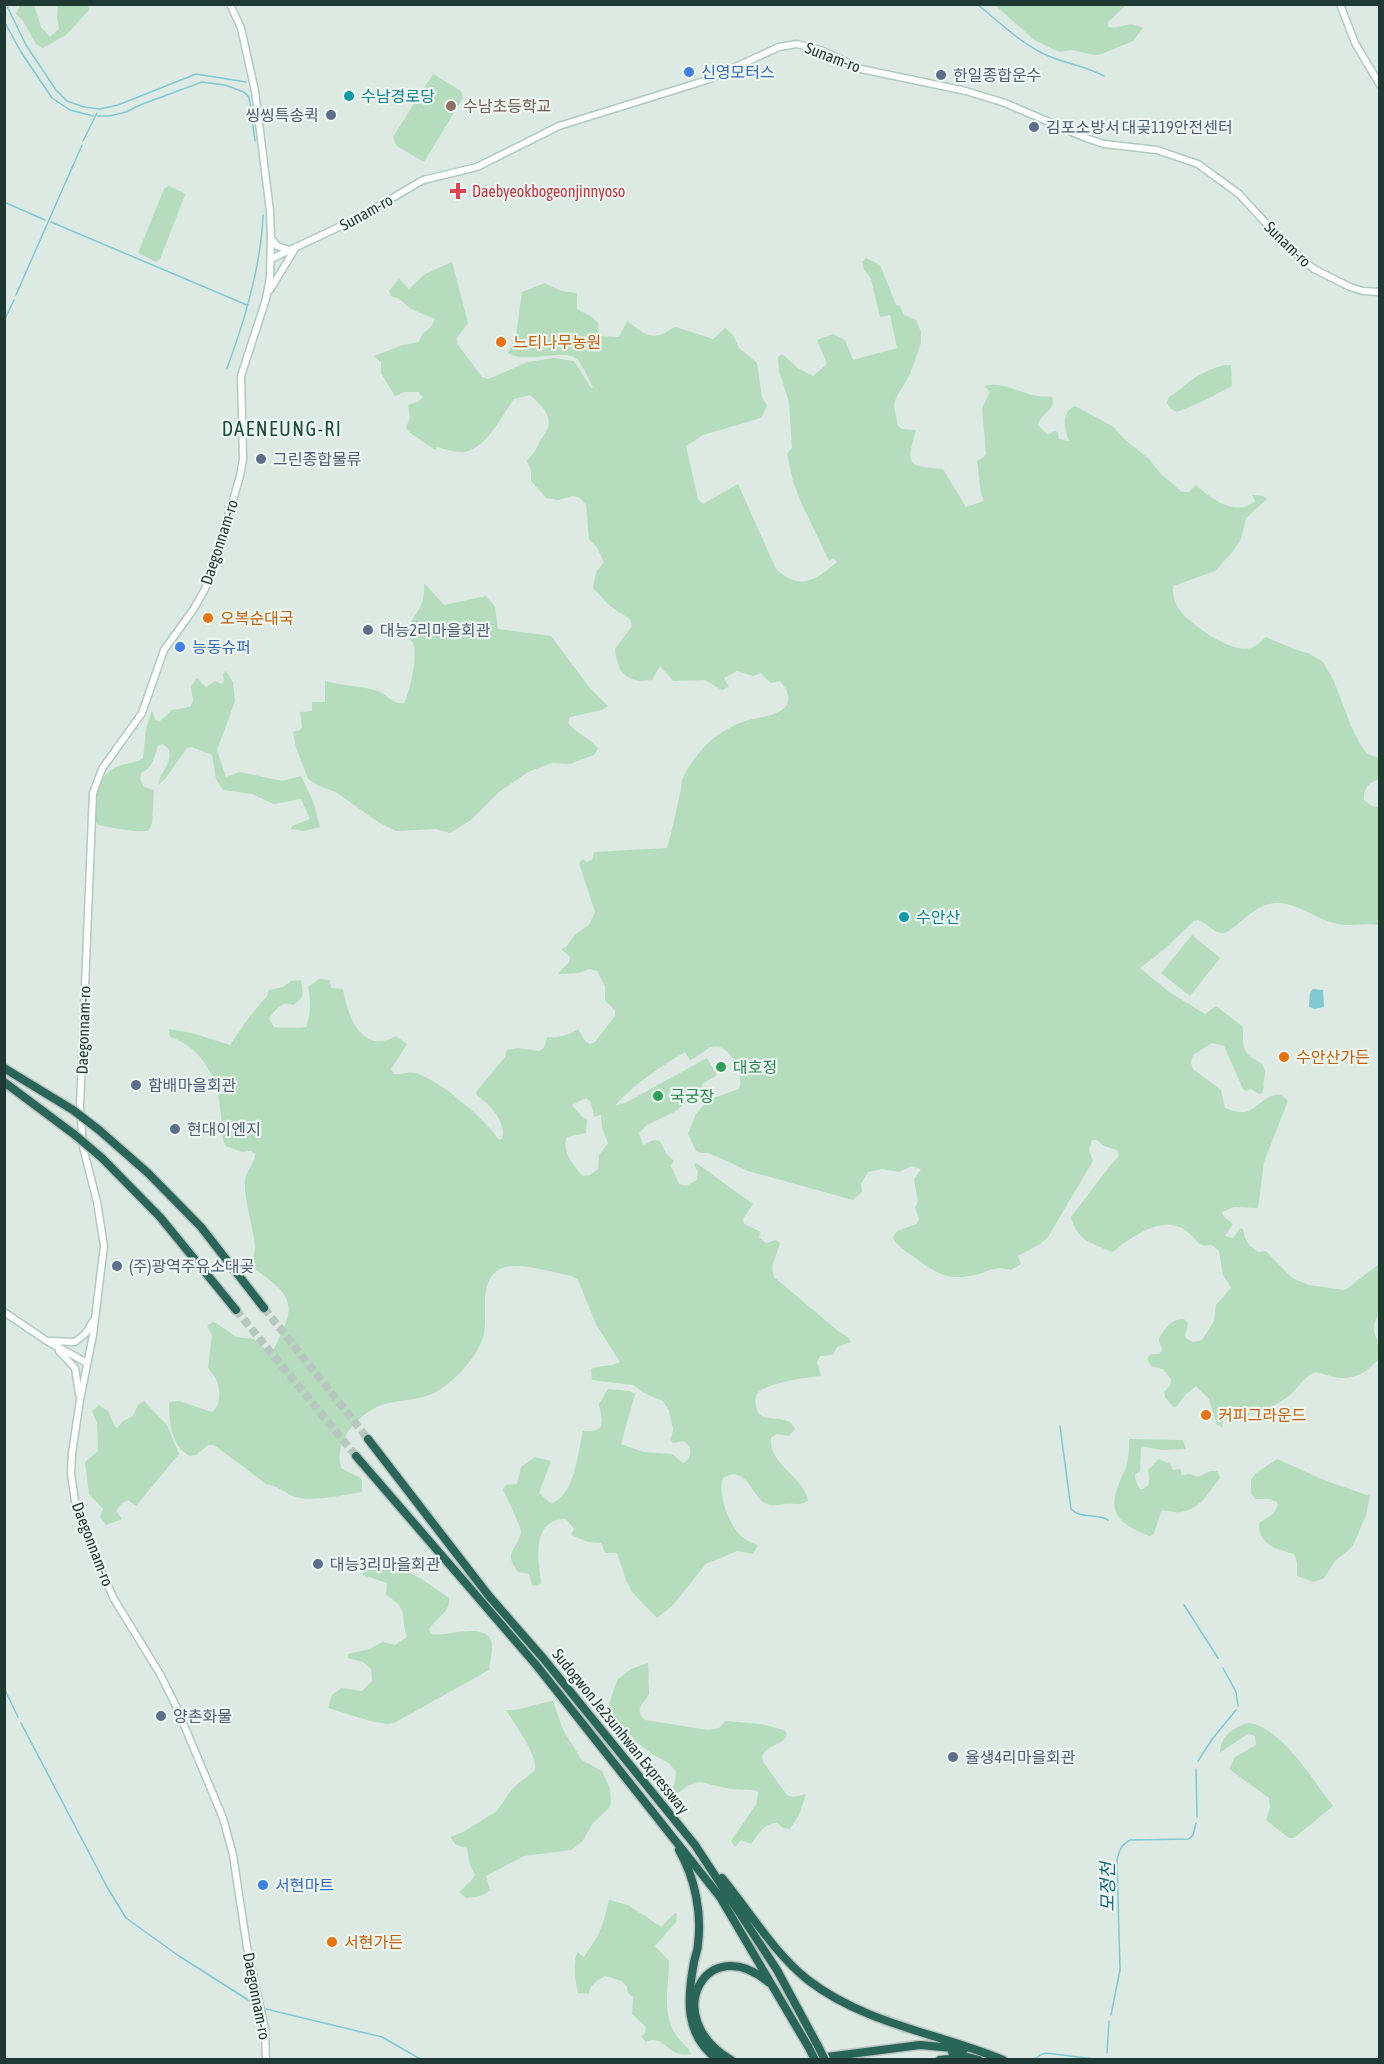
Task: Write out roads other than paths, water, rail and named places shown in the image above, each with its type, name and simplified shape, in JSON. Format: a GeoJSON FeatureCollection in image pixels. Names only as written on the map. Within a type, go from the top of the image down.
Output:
{"type":"FeatureCollection","features":[{"type":"Feature","properties":{"kind":"highway"},"geometry":{"type":"LineString","coordinates":[[4,1068],[73,1110],[155,1180],[201,1227],[264,1308]]}},
{"type":"Feature","properties":{"kind":"highway"},"geometry":{"type":"LineString","coordinates":[[4,1082],[102,1158],[160,1217],[236,1310]]}},
{"type":"Feature","properties":{"kind":"highway","name":"Sudogwon Je2sunhwan Expressway"},"geometry":{"type":"LineString","coordinates":[[368,1439],[524,1643],[537,1666],[720,1897],[786,2009],[825,2060]]}},
{"type":"Feature","properties":{"kind":"highway","name":"Sudogwon Je2sunhwan Expressway"},"geometry":{"type":"LineString","coordinates":[[356,1456],[524,1643],[543,1658],[695,1845],[777,1970],[813,2047],[813,2060]]}},
{"type":"Feature","properties":{"kind":"highway"},"geometry":{"type":"LineString","coordinates":[[663,1824],[683,1858],[693,1881],[698,1906],[698,1945],[690,1993],[690,2016],[693,2028],[706,2048],[718,2060]]}},
{"type":"Feature","properties":{"kind":"highway"},"geometry":{"type":"LineString","coordinates":[[695,1845],[780,1951],[807,1979],[848,2006],[1003,2060]]}},
{"type":"Feature","properties":{"kind":"highway"},"geometry":{"type":"LineString","coordinates":[[731,2060],[705,2037],[696,2018],[694,2001],[700,1981],[717,1969],[737,1966],[754,1972],[771,1985],[786,2009]]}},
{"type":"Feature","properties":{"kind":"highway"},"geometry":{"type":"LineString","coordinates":[[813,2060],[920,2045],[976,2050]]}},
{"type":"Feature","properties":{"kind":"highway"},"geometry":{"type":"LineString","coordinates":[[841,2060],[926,2050],[956,2052],[979,2060]]}},
{"type":"Feature","properties":{"kind":"highway"},"geometry":{"type":"LineString","coordinates":[[940,2060],[968,2057]]}},
{"type":"Feature","properties":{"kind":"street","name":"Daegonnam-ro"},"geometry":{"type":"LineString","coordinates":[[230,4],[241,28],[255,91],[270,211],[271,260],[266,299],[241,376],[243,459],[213,567],[200,600],[164,650],[142,713],[102,769],[93,793],[80,1106],[83,1147],[97,1203],[104,1246],[95,1318],[73,1446],[71,1474],[80,1519],[114,1599],[177,1706],[226,1826],[233,1855],[247,1947],[264,2023],[266,2060]]}},
{"type":"Feature","properties":{"kind":"street"},"geometry":{"type":"LineString","coordinates":[[1340,4],[1355,43],[1380,84]]}},
{"type":"Feature","properties":{"kind":"street","name":"Sunam-ro"},"geometry":{"type":"LineString","coordinates":[[271,260],[360,217],[423,180],[477,167],[551,129],[707,80],[779,47],[797,44],[809,45],[861,69],[966,91],[1005,102],[1104,144],[1157,150],[1198,164],[1239,194],[1284,243],[1314,269],[1350,287],[1380,292]]}},
{"type":"Feature","properties":{"kind":"street"},"geometry":{"type":"LineString","coordinates":[[266,299],[293,248],[277,246],[271,238]]}},
{"type":"Feature","properties":{"kind":"street"},"geometry":{"type":"LineString","coordinates":[[4,1312],[47,1341],[87,1363]]}},
{"type":"Feature","properties":{"kind":"street"},"geometry":{"type":"LineString","coordinates":[[47,1341],[75,1342],[86,1333],[95,1318]]}},
{"type":"Feature","properties":{"kind":"street"},"geometry":{"type":"LineString","coordinates":[[47,1341],[75,1368],[80,1400]]}},
{"type":"Feature","properties":{"kind":"water"},"geometry":{"type":"Polygon","coordinates":[[[1313,989],[1323,990],[1324,1007],[1315,1009],[1309,1007],[1310,993],[1313,989]]]}},
{"type":"Feature","properties":{"kind":"waterway"},"geometry":{"type":"LineString","coordinates":[[6,4],[26,45],[56,90],[67,101],[84,107],[100,109],[118,105],[196,74],[246,82]]}},
{"type":"Feature","properties":{"kind":"waterway"},"geometry":{"type":"LineString","coordinates":[[977,4],[1033,48],[1104,76]]}},
{"type":"Feature","properties":{"kind":"waterway"},"geometry":{"type":"LineString","coordinates":[[4,21],[21,52],[52,98],[70,110],[93,116]]}},
{"type":"Feature","properties":{"kind":"waterway"},"geometry":{"type":"LineString","coordinates":[[98,116],[126,112],[202,82],[225,85],[244,92],[249,97],[255,141]]}},
{"type":"Feature","properties":{"kind":"waterway"},"geometry":{"type":"LineString","coordinates":[[83,141],[97,113]]}},
{"type":"Feature","properties":{"kind":"waterway"},"geometry":{"type":"LineString","coordinates":[[16,295],[82,145]]}},
{"type":"Feature","properties":{"kind":"waterway"},"geometry":{"type":"LineString","coordinates":[[4,202],[45,220]]}},
{"type":"Feature","properties":{"kind":"waterway"},"geometry":{"type":"LineString","coordinates":[[227,368],[251,293],[262,235],[263,215]]}},
{"type":"Feature","properties":{"kind":"waterway"},"geometry":{"type":"LineString","coordinates":[[51,222],[247,305]]}},
{"type":"Feature","properties":{"kind":"waterway"},"geometry":{"type":"LineString","coordinates":[[4,321],[14,300]]}},
{"type":"Feature","properties":{"kind":"waterway","name":"모정천"},"geometry":{"type":"LineString","coordinates":[[1060,1426],[1071,1509],[1079,1514],[1108,1520]]}},
{"type":"Feature","properties":{"kind":"waterway","name":"모정천"},"geometry":{"type":"LineString","coordinates":[[1184,1605],[1218,1658]]}},
{"type":"Feature","properties":{"kind":"waterway","name":"모정천"},"geometry":{"type":"LineString","coordinates":[[1223,1668],[1236,1692],[1238,1706]]}},
{"type":"Feature","properties":{"kind":"waterway"},"geometry":{"type":"LineString","coordinates":[[4,1688],[18,1717]]}},
{"type":"Feature","properties":{"kind":"waterway","name":"모정천"},"geometry":{"type":"LineString","coordinates":[[1198,1761],[1236,1710]]}},
{"type":"Feature","properties":{"kind":"waterway"},"geometry":{"type":"LineString","coordinates":[[21,1723],[107,1887],[126,1918],[179,1956],[256,2005]]}},
{"type":"Feature","properties":{"kind":"waterway","name":"모정천"},"geometry":{"type":"LineString","coordinates":[[1196,1769],[1197,1817]]}},
{"type":"Feature","properties":{"kind":"waterway","name":"모정천"},"geometry":{"type":"LineString","coordinates":[[1111,2015],[1120,1970],[1117,1860],[1120,1851],[1130,1840],[1189,1839],[1193,1835],[1196,1823]]}},
{"type":"Feature","properties":{"kind":"waterway"},"geometry":{"type":"LineString","coordinates":[[266,2009],[382,2037],[422,2060]]}},
{"type":"Feature","properties":{"kind":"waterway","name":"모정천"},"geometry":{"type":"LineString","coordinates":[[1107,2053],[1109,2021]]}},
{"type":"Feature","properties":{"kind":"waterway"},"geometry":{"type":"LineString","coordinates":[[1034,2060],[1046,2053],[1102,2060]]}},
{"type":"Feature","properties":{"kind":"tunnel"},"geometry":{"type":"LineString","coordinates":[[264,1308],[368,1439]]}},
{"type":"Feature","properties":{"kind":"tunnel"},"geometry":{"type":"LineString","coordinates":[[236,1310],[356,1456]]}},
{"type":"Feature","properties":{"kind":"place","name":"신영모터스"},"geometry":{"type":"Point","coordinates":[689,72]}},
{"type":"Feature","properties":{"kind":"place","name":"한일종합운수"},"geometry":{"type":"Point","coordinates":[941,75]}},
{"type":"Feature","properties":{"kind":"place","name":"수남경로당"},"geometry":{"type":"Point","coordinates":[349,96]}},
{"type":"Feature","properties":{"kind":"place","name":"수남초등학교"},"geometry":{"type":"Point","coordinates":[451,106]}},
{"type":"Feature","properties":{"kind":"place","name":"씽씽특송퀵"},"geometry":{"type":"Point","coordinates":[331,115]}},
{"type":"Feature","properties":{"kind":"place","name":"김포소방서 대곶119안전센터"},"geometry":{"type":"Point","coordinates":[1034,127]}},
{"type":"Feature","properties":{"kind":"place","name":"Daebyeokbogeonjinnyoso"},"geometry":{"type":"Point","coordinates":[458,191]}},
{"type":"Feature","properties":{"kind":"place","name":"느티나무농원"},"geometry":{"type":"Point","coordinates":[501,342]}},
{"type":"Feature","properties":{"kind":"place","name":"그린종합물류"},"geometry":{"type":"Point","coordinates":[261,459]}},
{"type":"Feature","properties":{"kind":"place","name":"오복순대국"},"geometry":{"type":"Point","coordinates":[208,618]}},
{"type":"Feature","properties":{"kind":"place","name":"대능2리마을회관"},"geometry":{"type":"Point","coordinates":[368,630]}},
{"type":"Feature","properties":{"kind":"place","name":"능동슈퍼"},"geometry":{"type":"Point","coordinates":[180,647]}},
{"type":"Feature","properties":{"kind":"place","name":"수안산"},"geometry":{"type":"Point","coordinates":[904,917]}},
{"type":"Feature","properties":{"kind":"place","name":"수안산가든"},"geometry":{"type":"Point","coordinates":[1284,1057]}},
{"type":"Feature","properties":{"kind":"place","name":"대호정"},"geometry":{"type":"Point","coordinates":[721,1067]}},
{"type":"Feature","properties":{"kind":"place","name":"함배마을회관"},"geometry":{"type":"Point","coordinates":[136,1085]}},
{"type":"Feature","properties":{"kind":"place","name":"국궁장"},"geometry":{"type":"Point","coordinates":[658,1096]}},
{"type":"Feature","properties":{"kind":"place","name":"현대이엔지"},"geometry":{"type":"Point","coordinates":[175,1129]}},
{"type":"Feature","properties":{"kind":"place","name":"(주)광역주유소대곶"},"geometry":{"type":"Point","coordinates":[117,1266]}},
{"type":"Feature","properties":{"kind":"place","name":"커피그라운드"},"geometry":{"type":"Point","coordinates":[1206,1415]}},
{"type":"Feature","properties":{"kind":"place","name":"대능3리마을회관"},"geometry":{"type":"Point","coordinates":[318,1564]}},
{"type":"Feature","properties":{"kind":"place","name":"양촌화물"},"geometry":{"type":"Point","coordinates":[161,1716]}},
{"type":"Feature","properties":{"kind":"place","name":"율생4리마을회관"},"geometry":{"type":"Point","coordinates":[953,1757]}},
{"type":"Feature","properties":{"kind":"place","name":"서현마트"},"geometry":{"type":"Point","coordinates":[263,1885]}},
{"type":"Feature","properties":{"kind":"place","name":"서현가든"},"geometry":{"type":"Point","coordinates":[332,1942]}},
{"type":"Feature","properties":{"kind":"district","name":"DAENEUNG-RI"},"geometry":{"type":"Point","coordinates":[282,429]}}]}
